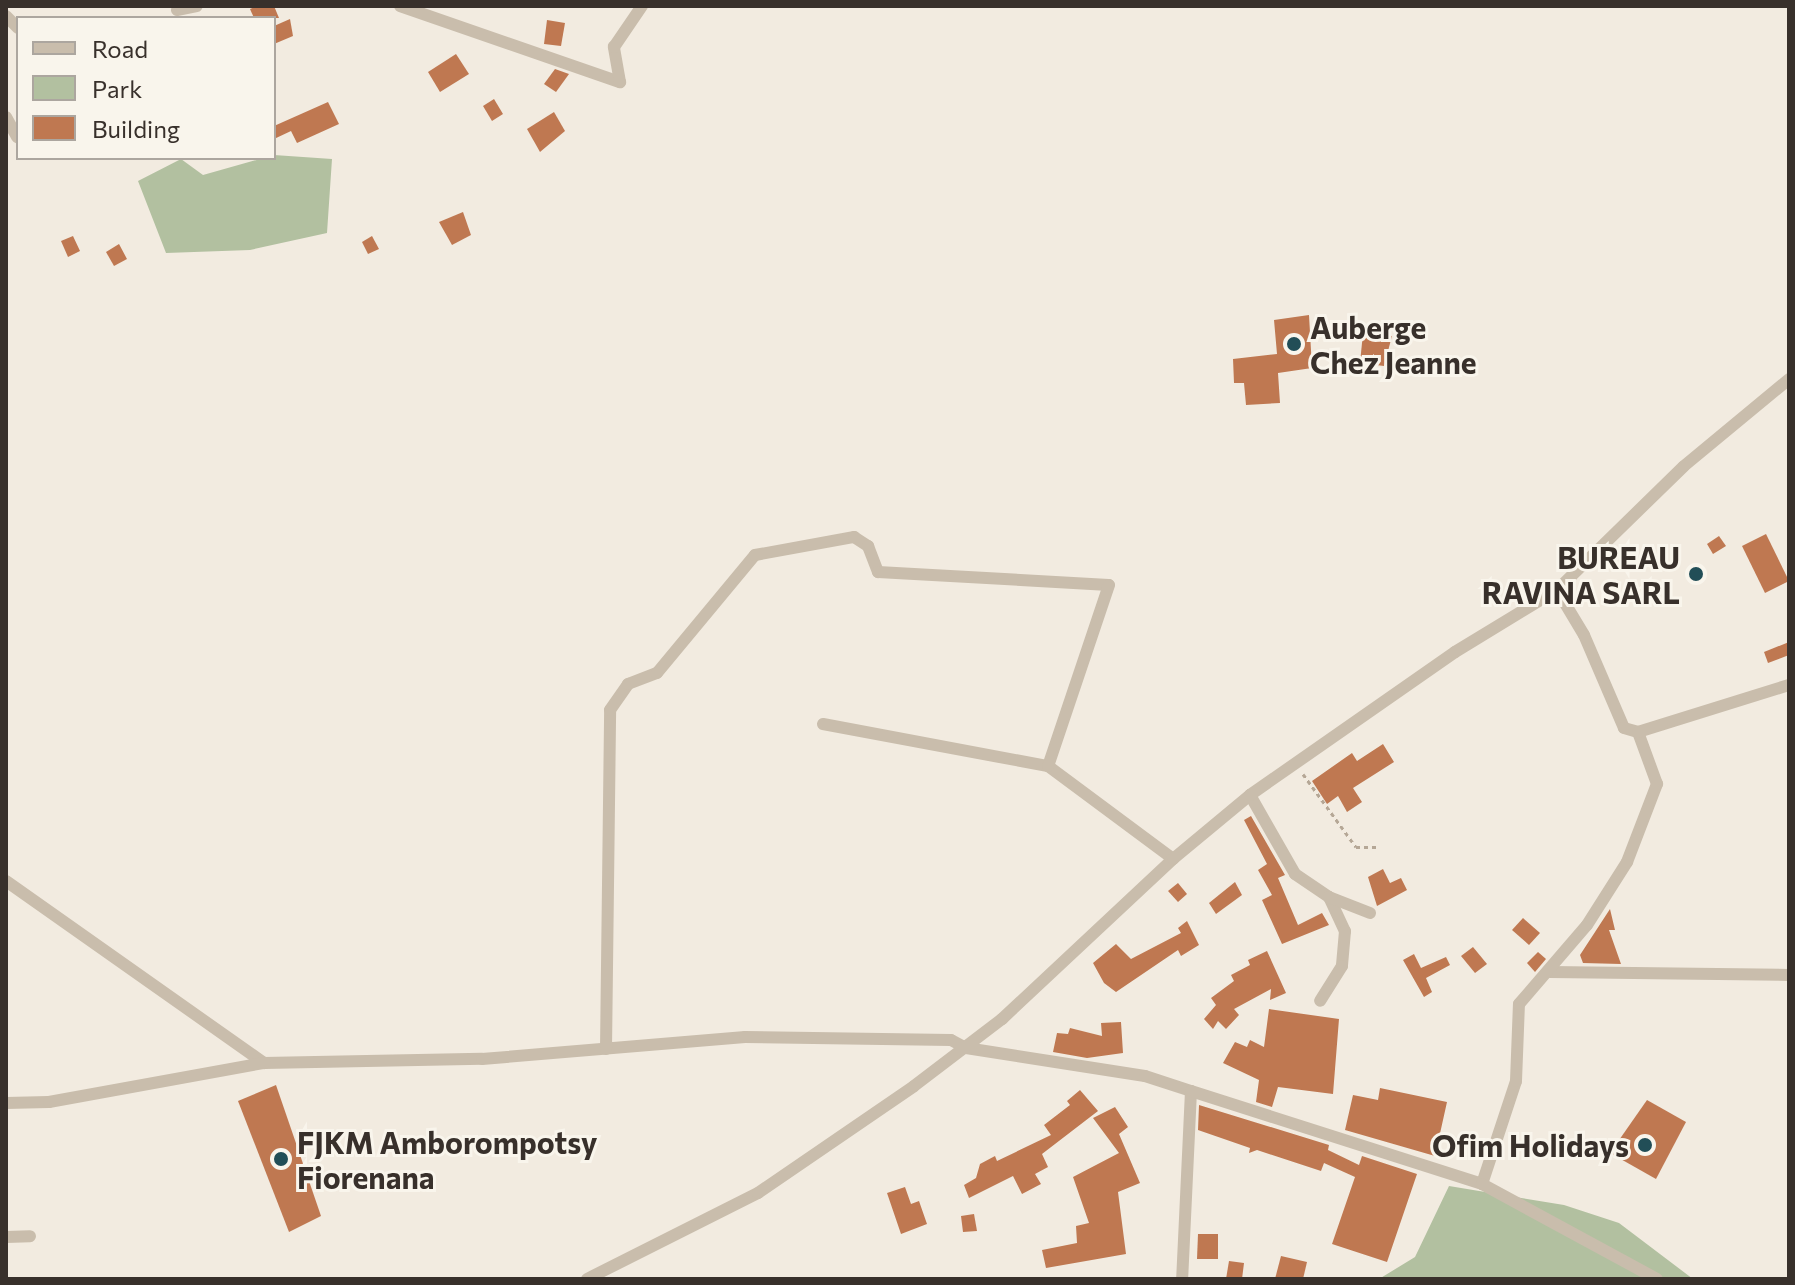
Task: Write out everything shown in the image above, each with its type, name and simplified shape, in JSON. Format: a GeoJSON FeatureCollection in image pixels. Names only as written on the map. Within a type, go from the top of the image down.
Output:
{"type":"FeatureCollection","features":[{"type":"Feature","properties":{"kind":"street"},"geometry":{"type":"LineString","coordinates":[[177,10],[197,6]]}},
{"type":"Feature","properties":{"kind":"street"},"geometry":{"type":"LineString","coordinates":[[400,6],[620,82],[614,47],[642,6]]}},
{"type":"Feature","properties":{"kind":"street"},"geometry":{"type":"LineString","coordinates":[[6,117],[16,135]]}},
{"type":"Feature","properties":{"kind":"street"},"geometry":{"type":"LineString","coordinates":[[587,1279],[758,1193],[966,1048],[1173,859],[1293,761],[1557,590],[1684,466],[1789,379]]}},
{"type":"Feature","properties":{"kind":"street"},"geometry":{"type":"LineString","coordinates":[[606,1049],[610,710],[628,684],[657,673],[755,555],[854,537],[868,546],[878,572],[1109,585],[1048,766]]}},
{"type":"Feature","properties":{"kind":"street"},"geometry":{"type":"LineString","coordinates":[[1557,590],[1584,635],[1612,709],[1624,728],[1638,732],[1789,685]]}},
{"type":"Feature","properties":{"kind":"street"},"geometry":{"type":"LineString","coordinates":[[823,724],[1048,766],[1173,859]]}},
{"type":"Feature","properties":{"kind":"street"},"geometry":{"type":"LineString","coordinates":[[1482,1184],[1516,1081],[1519,1004],[1550,972],[1627,862],[1657,784],[1638,732]]}},
{"type":"Feature","properties":{"kind":"street"},"geometry":{"type":"LineString","coordinates":[[1250,795],[1295,874],[1329,897],[1370,913]]}},
{"type":"Feature","properties":{"kind":"street"},"geometry":{"type":"LineString","coordinates":[[6,881],[264,1063]]}},
{"type":"Feature","properties":{"kind":"street"},"geometry":{"type":"LineString","coordinates":[[1320,1001],[1342,966],[1345,931],[1329,897]]}},
{"type":"Feature","properties":{"kind":"street"},"geometry":{"type":"LineString","coordinates":[[1550,972],[1789,975]]}},
{"type":"Feature","properties":{"kind":"street"},"geometry":{"type":"LineString","coordinates":[[6,1103],[49,1102],[264,1063],[482,1059],[745,1037],[951,1040],[966,1048],[1145,1076],[1482,1184],[1657,1279]]}},
{"type":"Feature","properties":{"kind":"street"},"geometry":{"type":"LineString","coordinates":[[1182,1279],[1191,1091]]}},
{"type":"Feature","properties":{"kind":"street"},"geometry":{"type":"LineString","coordinates":[[6,1237],[30,1236]]}},
{"type":"Feature","properties":{"kind":"path"},"geometry":{"type":"LineString","coordinates":[[1293,761],[1356,847],[1380,847]]}},
{"type":"Feature","properties":{"kind":"green space"},"geometry":{"type":"Polygon","coordinates":[[[276,155],[332,159],[327,233],[250,250],[166,253],[138,181],[179,160],[203,175],[256,160],[276,160],[276,155]]]}},
{"type":"Feature","properties":{"kind":"green space"},"geometry":{"type":"Polygon","coordinates":[[[1449,1186],[1564,1205],[1619,1223],[1693,1279],[1379,1279],[1415,1257],[1449,1186]]]}},
{"type":"Feature","properties":{"kind":"building"},"geometry":{"type":"Polygon","coordinates":[[[274,6],[279,18],[253,16],[250,9],[274,6]]]}},
{"type":"Feature","properties":{"kind":"building"},"geometry":{"type":"Polygon","coordinates":[[[290,19],[293,36],[276,43],[276,25],[290,19]]]}},
{"type":"Feature","properties":{"kind":"building"},"geometry":{"type":"Polygon","coordinates":[[[547,20],[565,23],[561,46],[544,44],[547,20]]]}},
{"type":"Feature","properties":{"kind":"building"},"geometry":{"type":"Polygon","coordinates":[[[456,54],[469,74],[440,92],[428,72],[456,54]]]}},
{"type":"Feature","properties":{"kind":"building"},"geometry":{"type":"Polygon","coordinates":[[[555,69],[569,74],[556,92],[544,84],[555,69]]]}},
{"type":"Feature","properties":{"kind":"building"},"geometry":{"type":"Polygon","coordinates":[[[494,99],[503,114],[492,121],[483,106],[494,99]]]}},
{"type":"Feature","properties":{"kind":"building"},"geometry":{"type":"Polygon","coordinates":[[[328,102],[339,124],[297,143],[291,131],[276,138],[276,125],[328,102]]]}},
{"type":"Feature","properties":{"kind":"building"},"geometry":{"type":"Polygon","coordinates":[[[554,112],[565,131],[540,152],[527,129],[554,112]]]}},
{"type":"Feature","properties":{"kind":"building"},"geometry":{"type":"Polygon","coordinates":[[[463,212],[471,235],[452,245],[439,222],[463,212]]]}},
{"type":"Feature","properties":{"kind":"building"},"geometry":{"type":"Polygon","coordinates":[[[73,236],[80,251],[68,257],[61,241],[73,236]]]}},
{"type":"Feature","properties":{"kind":"building"},"geometry":{"type":"Polygon","coordinates":[[[372,236],[379,249],[368,254],[362,242],[372,236]]]}},
{"type":"Feature","properties":{"kind":"building"},"geometry":{"type":"Polygon","coordinates":[[[119,244],[127,259],[114,266],[106,252],[119,244]]]}},
{"type":"Feature","properties":{"kind":"building"},"geometry":{"type":"Polygon","coordinates":[[[1309,315],[1312,368],[1278,373],[1280,403],[1246,405],[1244,383],[1234,383],[1233,359],[1277,354],[1274,320],[1309,315]]]}},
{"type":"Feature","properties":{"kind":"building"},"geometry":{"type":"Polygon","coordinates":[[[1363,333],[1392,336],[1384,366],[1360,363],[1363,333]]]}},
{"type":"Feature","properties":{"kind":"building"},"geometry":{"type":"Polygon","coordinates":[[[1766,534],[1789,581],[1765,593],[1742,546],[1766,534]]]}},
{"type":"Feature","properties":{"kind":"building"},"geometry":{"type":"Polygon","coordinates":[[[1719,536],[1726,546],[1713,554],[1707,544],[1719,536]]]}},
{"type":"Feature","properties":{"kind":"building"},"geometry":{"type":"Polygon","coordinates":[[[1789,642],[1789,655],[1768,663],[1764,652],[1789,642]]]}},
{"type":"Feature","properties":{"kind":"building"},"geometry":{"type":"Polygon","coordinates":[[[1383,744],[1394,762],[1353,788],[1362,802],[1347,812],[1338,796],[1327,804],[1312,781],[1352,753],[1357,761],[1383,744]]]}},
{"type":"Feature","properties":{"kind":"building"},"geometry":{"type":"Polygon","coordinates":[[[1251,816],[1285,875],[1278,878],[1298,925],[1322,913],[1329,925],[1282,944],[1262,900],[1272,895],[1258,870],[1267,864],[1244,820],[1251,816]]]}},
{"type":"Feature","properties":{"kind":"building"},"geometry":{"type":"Polygon","coordinates":[[[1383,869],[1390,883],[1401,878],[1407,890],[1377,906],[1368,877],[1383,869]]]}},
{"type":"Feature","properties":{"kind":"building"},"geometry":{"type":"Polygon","coordinates":[[[1235,882],[1242,895],[1216,914],[1209,903],[1235,882]]]}},
{"type":"Feature","properties":{"kind":"building"},"geometry":{"type":"Polygon","coordinates":[[[1178,883],[1187,894],[1178,902],[1168,891],[1178,883]]]}},
{"type":"Feature","properties":{"kind":"building"},"geometry":{"type":"Polygon","coordinates":[[[1610,909],[1615,930],[1609,930],[1621,964],[1583,963],[1580,955],[1610,909]]]}},
{"type":"Feature","properties":{"kind":"building"},"geometry":{"type":"Polygon","coordinates":[[[1523,918],[1540,933],[1529,945],[1512,930],[1523,918]]]}},
{"type":"Feature","properties":{"kind":"building"},"geometry":{"type":"Polygon","coordinates":[[[1187,921],[1199,945],[1181,956],[1178,950],[1116,992],[1104,983],[1093,963],[1116,944],[1131,959],[1181,933],[1178,928],[1187,921]]]}},
{"type":"Feature","properties":{"kind":"building"},"geometry":{"type":"Polygon","coordinates":[[[1473,947],[1487,964],[1475,973],[1461,956],[1473,947]]]}},
{"type":"Feature","properties":{"kind":"building"},"geometry":{"type":"Polygon","coordinates":[[[1267,951],[1286,993],[1270,1000],[1271,989],[1234,1009],[1239,1015],[1226,1029],[1218,1021],[1213,1029],[1204,1019],[1216,1005],[1211,998],[1234,981],[1231,975],[1250,965],[1248,960],[1267,951]]]}},
{"type":"Feature","properties":{"kind":"building"},"geometry":{"type":"Polygon","coordinates":[[[1538,952],[1546,959],[1535,972],[1527,963],[1538,952]]]}},
{"type":"Feature","properties":{"kind":"building"},"geometry":{"type":"Polygon","coordinates":[[[1414,954],[1421,968],[1446,957],[1450,965],[1426,978],[1432,992],[1424,997],[1403,960],[1414,954]]]}},
{"type":"Feature","properties":{"kind":"building"},"geometry":{"type":"Polygon","coordinates":[[[1269,1009],[1339,1019],[1333,1094],[1278,1087],[1272,1107],[1256,1102],[1259,1080],[1223,1063],[1235,1042],[1247,1047],[1250,1040],[1264,1047],[1269,1009]]]}},
{"type":"Feature","properties":{"kind":"building"},"geometry":{"type":"Polygon","coordinates":[[[1121,1022],[1123,1053],[1087,1058],[1053,1052],[1057,1033],[1068,1034],[1070,1028],[1102,1036],[1101,1023],[1121,1022]]]}},
{"type":"Feature","properties":{"kind":"building","name":"FJKM Amborompotsy Fiorenana"},"geometry":{"type":"Polygon","coordinates":[[[276,1085],[321,1216],[289,1232],[238,1101],[276,1085]]]}},
{"type":"Feature","properties":{"kind":"building"},"geometry":{"type":"Polygon","coordinates":[[[1380,1088],[1447,1102],[1435,1156],[1345,1130],[1353,1095],[1378,1100],[1380,1088]]]}},
{"type":"Feature","properties":{"kind":"building"},"geometry":{"type":"Polygon","coordinates":[[[1080,1090],[1098,1111],[1042,1154],[1048,1167],[1035,1174],[1041,1184],[1022,1194],[1013,1176],[969,1198],[964,1185],[976,1178],[980,1164],[995,1156],[997,1161],[1051,1135],[1044,1125],[1070,1105],[1067,1101],[1080,1090]]]}},
{"type":"Feature","properties":{"kind":"building","name":"Ofim Holidays"},"geometry":{"type":"Polygon","coordinates":[[[1647,1100],[1686,1122],[1656,1179],[1610,1153],[1647,1100]]]}},
{"type":"Feature","properties":{"kind":"building"},"geometry":{"type":"Polygon","coordinates":[[[1199,1105],[1329,1145],[1328,1150],[1359,1165],[1362,1156],[1417,1174],[1387,1262],[1332,1244],[1355,1177],[1324,1163],[1321,1171],[1257,1150],[1249,1153],[1250,1148],[1198,1130],[1199,1105]]]}},
{"type":"Feature","properties":{"kind":"building"},"geometry":{"type":"Polygon","coordinates":[[[1115,1107],[1128,1127],[1119,1134],[1140,1183],[1118,1192],[1126,1254],[1046,1268],[1042,1250],[1077,1243],[1076,1226],[1089,1223],[1073,1177],[1119,1153],[1093,1118],[1115,1107]]]}},
{"type":"Feature","properties":{"kind":"building"},"geometry":{"type":"Polygon","coordinates":[[[905,1187],[911,1204],[919,1201],[927,1224],[901,1234],[887,1193],[905,1187]]]}},
{"type":"Feature","properties":{"kind":"building"},"geometry":{"type":"Polygon","coordinates":[[[974,1214],[977,1231],[963,1232],[961,1216],[974,1214]]]}},
{"type":"Feature","properties":{"kind":"building"},"geometry":{"type":"Polygon","coordinates":[[[1198,1234],[1218,1234],[1218,1259],[1197,1259],[1198,1234]]]}},
{"type":"Feature","properties":{"kind":"building"},"geometry":{"type":"Polygon","coordinates":[[[1281,1256],[1307,1262],[1303,1279],[1275,1279],[1281,1256]]]}},
{"type":"Feature","properties":{"kind":"building"},"geometry":{"type":"Polygon","coordinates":[[[1229,1261],[1244,1263],[1242,1279],[1226,1279],[1229,1261]]]}},
{"type":"Feature","properties":{"kind":"place","name":"Auberge Chez Jeanne"},"geometry":{"type":"Point","coordinates":[1294,344]}},
{"type":"Feature","properties":{"kind":"place","name":"BUREAU RAVINA SARL"},"geometry":{"type":"Point","coordinates":[1696,574]}},
{"type":"Feature","properties":{"kind":"place","name":"Ofim Holidays"},"geometry":{"type":"Point","coordinates":[1645,1145]}},
{"type":"Feature","properties":{"kind":"place","name":"FJKM Amborompotsy Fiorenana"},"geometry":{"type":"Point","coordinates":[281,1159]}}]}
